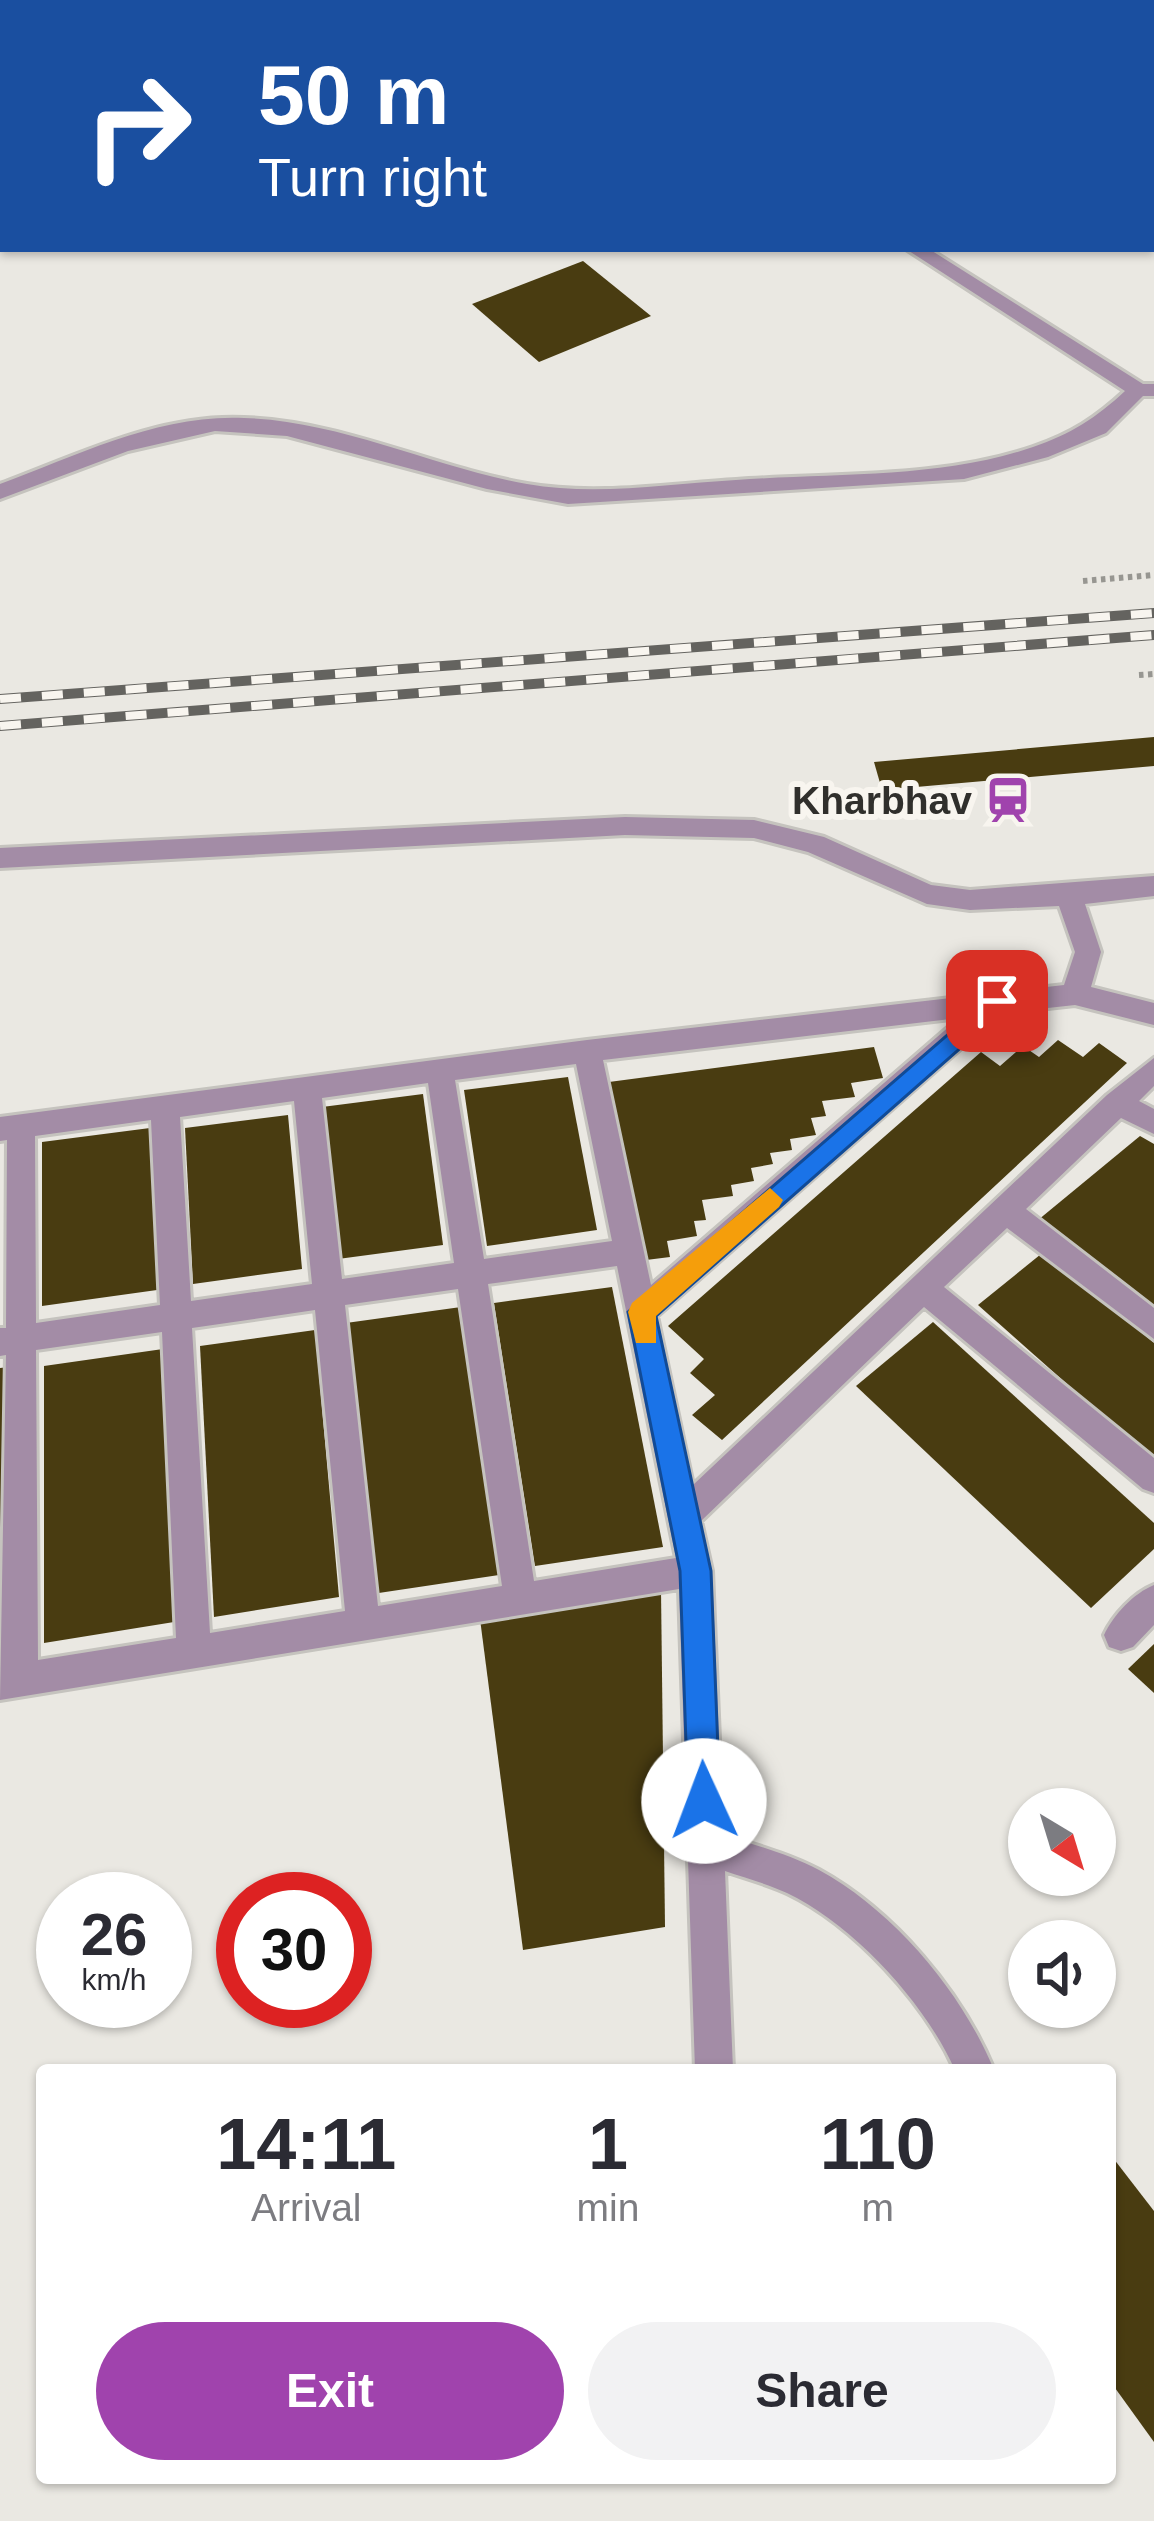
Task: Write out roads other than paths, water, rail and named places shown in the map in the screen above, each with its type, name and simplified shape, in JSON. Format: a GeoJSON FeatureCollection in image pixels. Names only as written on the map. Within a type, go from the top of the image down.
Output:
{"type":"FeatureCollection","features":[{"type":"Feature","properties":{"kind":"street"},"geometry":{"type":"LineString","coordinates":[[0,492],[170,432],[242,424],[343,441],[527,493],[568,497],[964,472],[1040,452],[1098,428],[1146,390],[921,252]]}},
{"type":"Feature","properties":{"kind":"street"},"geometry":{"type":"LineString","coordinates":[[0,858],[625,826],[754,829],[814,844],[927,895],[970,900],[1154,886]]}},
{"type":"Feature","properties":{"kind":"street"},"geometry":{"type":"LineString","coordinates":[[1069,896],[1088,952],[1075,994]]}},
{"type":"Feature","properties":{"kind":"street"},"geometry":{"type":"LineString","coordinates":[[695,1571],[10,1681],[11,1127],[997,1001],[1075,994],[1154,1013]]}},
{"type":"Feature","properties":{"kind":"street"},"geometry":{"type":"LineString","coordinates":[[641,1312],[997,1001]]}},
{"type":"Feature","properties":{"kind":"street"},"geometry":{"type":"LineString","coordinates":[[587,1051],[695,1571],[714,2064]]}},
{"type":"Feature","properties":{"kind":"street"},"geometry":{"type":"LineString","coordinates":[[684,1515],[1154,1069]]}},
{"type":"Feature","properties":{"kind":"street"},"geometry":{"type":"LineString","coordinates":[[440,1071],[520,1596]]}},
{"type":"Feature","properties":{"kind":"street"},"geometry":{"type":"LineString","coordinates":[[308,1088],[363,1624]]}},
{"type":"Feature","properties":{"kind":"street"},"geometry":{"type":"LineString","coordinates":[[1117,1103],[1154,1122]]}},
{"type":"Feature","properties":{"kind":"street"},"geometry":{"type":"LineString","coordinates":[[165,1107],[194,1652]]}},
{"type":"Feature","properties":{"kind":"street"},"geometry":{"type":"LineString","coordinates":[[1006,1210],[1154,1326]]}},
{"type":"Feature","properties":{"kind":"street"},"geometry":{"type":"LineString","coordinates":[[11,1340],[629,1251]]}},
{"type":"Feature","properties":{"kind":"street"},"geometry":{"type":"LineString","coordinates":[[923,1288],[1154,1478]]}},
{"type":"Feature","properties":{"kind":"street"},"geometry":{"type":"LineString","coordinates":[[1120,1635],[1154,1600]]}},
{"type":"Feature","properties":{"kind":"street"},"geometry":{"type":"LineString","coordinates":[[706,1847],[806,1883],[886,1946],[966,2044],[973,2064]]}},
{"type":"Feature","properties":{"kind":"railway"},"geometry":{"type":"LineString","coordinates":[[0,699],[1154,613]]}},
{"type":"Feature","properties":{"kind":"railway"},"geometry":{"type":"LineString","coordinates":[[0,726],[1154,635]]}},
{"type":"Feature","properties":{"kind":"place","name":"Kharbhav"},"geometry":{"type":"Point","coordinates":[1008,800]}}]}
